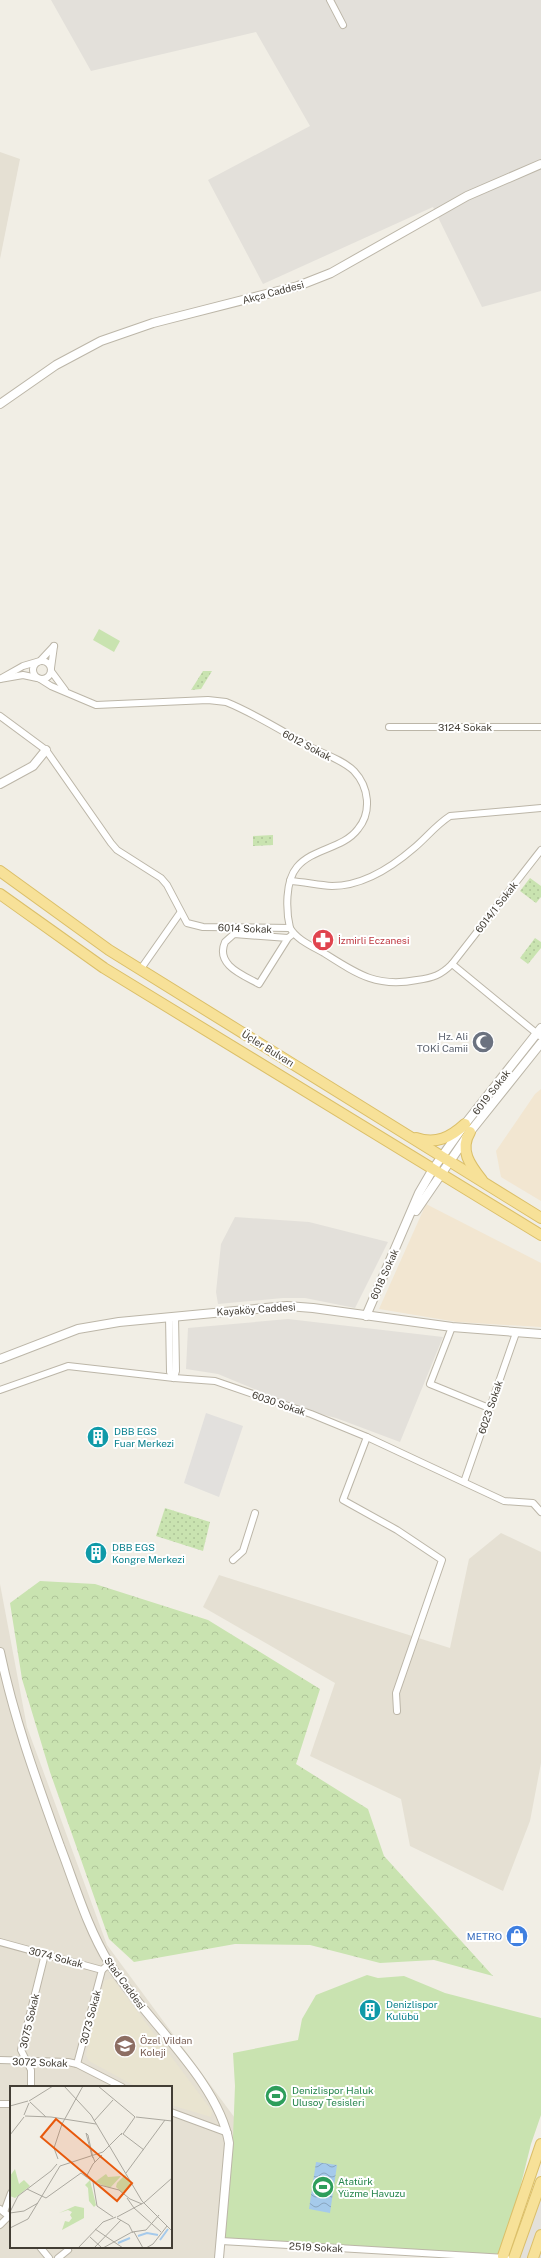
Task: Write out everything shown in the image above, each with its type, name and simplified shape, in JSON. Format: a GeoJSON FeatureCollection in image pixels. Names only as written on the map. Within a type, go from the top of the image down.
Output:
{"type":"FeatureCollection","features":[{"type":"Feature","properties":{"kind":"main road","name":"Üçler Bulvarı"},"geometry":{"type":"LineString","coordinates":[[0,871],[109,950],[140,970],[541,1218]]}},
{"type":"Feature","properties":{"kind":"main road","name":"Üçler Bulvarı"},"geometry":{"type":"LineString","coordinates":[[0,894],[104,968],[541,1235]]}},
{"type":"Feature","properties":{"kind":"main road"},"geometry":{"type":"LineString","coordinates":[[400,1130],[420,1139],[434,1140],[448,1137],[468,1128]]}},
{"type":"Feature","properties":{"kind":"main road"},"geometry":{"type":"LineString","coordinates":[[468,1128],[465,1144],[466,1155],[476,1172],[494,1190]]}},
{"type":"Feature","properties":{"kind":"main road"},"geometry":{"type":"LineString","coordinates":[[505,2257],[541,2144]]}},
{"type":"Feature","properties":{"kind":"main road"},"geometry":{"type":"LineString","coordinates":[[514,2258],[541,2182]]}},
{"type":"Feature","properties":{"kind":"main road"},"geometry":{"type":"LineString","coordinates":[[533,2258],[541,2235]]}},
{"type":"Feature","properties":{"kind":"street"},"geometry":{"type":"LineString","coordinates":[[330,0],[343,25]]}},
{"type":"Feature","properties":{"kind":"street","name":"Akça Caddesi"},"geometry":{"type":"LineString","coordinates":[[0,404],[56,365],[101,341],[153,323],[298,286],[331,273],[467,196],[541,164]]}},
{"type":"Feature","properties":{"kind":"street"},"geometry":{"type":"LineString","coordinates":[[54,646],[51,670],[46,678],[39,678],[34,673],[33,667],[54,646]]}},
{"type":"Feature","properties":{"kind":"street","name":"6012 Sokak"},"geometry":{"type":"LineString","coordinates":[[0,679],[23,666],[40,661],[46,661],[66,692]]}},
{"type":"Feature","properties":{"kind":"street","name":"6012 Sokak"},"geometry":{"type":"LineString","coordinates":[[0,679],[23,675],[39,678],[51,686],[89,703],[103,705],[208,700],[226,702],[353,771],[367,798],[366,817],[351,837],[304,860],[293,872],[290,881],[288,920],[290,933]]}},
{"type":"Feature","properties":{"kind":"street","name":"6014 Sokak"},"geometry":{"type":"LineString","coordinates":[[0,716],[46,750],[111,844],[117,850],[161,878],[167,885],[187,923],[199,926],[290,933]]}},
{"type":"Feature","properties":{"kind":"street","name":"3124 Sokak"},"geometry":{"type":"LineString","coordinates":[[389,727],[541,727]]}},
{"type":"Feature","properties":{"kind":"street"},"geometry":{"type":"LineString","coordinates":[[0,784],[34,766],[46,750]]}},
{"type":"Feature","properties":{"kind":"street"},"geometry":{"type":"LineString","coordinates":[[290,881],[332,886],[349,884],[367,878],[398,860],[415,847],[439,823],[450,816],[541,808]]}},
{"type":"Feature","properties":{"kind":"street","name":"6014/1 Sokak"},"geometry":{"type":"LineString","coordinates":[[452,964],[541,850]]}},
{"type":"Feature","properties":{"kind":"street"},"geometry":{"type":"LineString","coordinates":[[140,970],[180,912]]}},
{"type":"Feature","properties":{"kind":"street"},"geometry":{"type":"LineString","coordinates":[[290,933],[259,984],[231,968],[224,955],[226,942],[234,934],[290,933],[354,972],[376,981],[399,984],[437,977],[452,964],[540,1033]]}},
{"type":"Feature","properties":{"kind":"street","name":"6019 Sokak"},"geometry":{"type":"LineString","coordinates":[[445,1159],[540,1033]]}},
{"type":"Feature","properties":{"kind":"street","name":"6019 Sokak"},"geometry":{"type":"LineString","coordinates":[[468,1128],[541,1043]]}},
{"type":"Feature","properties":{"kind":"street","name":"6018 Sokak"},"geometry":{"type":"LineString","coordinates":[[366,1316],[419,1193],[445,1159]]}},
{"type":"Feature","properties":{"kind":"street","name":"Kayaköy Caddesi"},"geometry":{"type":"LineString","coordinates":[[0,1359],[78,1329],[142,1318],[172,1317],[287,1306],[313,1308],[452,1327],[541,1334]]}},
{"type":"Feature","properties":{"kind":"street"},"geometry":{"type":"LineString","coordinates":[[172,1317],[176,1371],[174,1378]]}},
{"type":"Feature","properties":{"kind":"street"},"geometry":{"type":"LineString","coordinates":[[452,1327],[430,1384],[489,1408]]}},
{"type":"Feature","properties":{"kind":"street","name":"6023 Sokak"},"geometry":{"type":"LineString","coordinates":[[464,1482],[516,1333]]}},
{"type":"Feature","properties":{"kind":"street","name":"6030 Sokak"},"geometry":{"type":"LineString","coordinates":[[0,1390],[68,1366],[174,1378],[200,1379],[222,1383],[310,1414],[367,1437],[504,1501],[533,1503],[541,1512]]}},
{"type":"Feature","properties":{"kind":"street"},"geometry":{"type":"LineString","coordinates":[[367,1437],[343,1500],[396,1530],[442,1560],[396,1693],[397,1711]]}},
{"type":"Feature","properties":{"kind":"street"},"geometry":{"type":"LineString","coordinates":[[233,1560],[243,1551],[255,1514]]}},
{"type":"Feature","properties":{"kind":"street","name":"Stad Caddesi"},"geometry":{"type":"LineString","coordinates":[[0,1652],[14,1708],[37,1780],[82,1906],[110,1964],[212,2097],[228,2133],[229,2143],[219,2258]]}},
{"type":"Feature","properties":{"kind":"street","name":"3074 Sokak"},"geometry":{"type":"LineString","coordinates":[[0,1942],[102,1970]]}},
{"type":"Feature","properties":{"kind":"street","name":"3075 Sokak"},"geometry":{"type":"LineString","coordinates":[[31,2086],[30,2070],[27,2060],[21,2050],[45,1954]]}},
{"type":"Feature","properties":{"kind":"street"},"geometry":{"type":"LineString","coordinates":[[102,1970],[110,1964]]}},
{"type":"Feature","properties":{"kind":"street","name":"3073 Sokak"},"geometry":{"type":"LineString","coordinates":[[77,2064],[102,1970]]}},
{"type":"Feature","properties":{"kind":"street","name":"3072 Sokak"},"geometry":{"type":"LineString","coordinates":[[0,2060],[68,2062],[77,2064],[120,2086]]}},
{"type":"Feature","properties":{"kind":"street"},"geometry":{"type":"LineString","coordinates":[[172,2112],[228,2133]]}},
{"type":"Feature","properties":{"kind":"street"},"geometry":{"type":"LineString","coordinates":[[0,2225],[6,2214],[10,2197]]}},
{"type":"Feature","properties":{"kind":"street","name":"2519 Sokak"},"geometry":{"type":"LineString","coordinates":[[220,2241],[505,2257]]}},
{"type":"Feature","properties":{"kind":"street"},"geometry":{"type":"LineString","coordinates":[[41,2248],[49,2258]]}},
{"type":"Feature","properties":{"kind":"street"},"geometry":{"type":"LineString","coordinates":[[58,2258],[68,2250]]}},
{"type":"Feature","properties":{"kind":"street"},"geometry":{"type":"LineString","coordinates":[[375,2258],[377,2250]]}},
{"type":"Feature","properties":{"kind":"shaded area"},"geometry":{"type":"Polygon","coordinates":[[[51,0],[541,0],[541,291],[482,307],[433,207],[263,284],[208,180],[310,126],[256,32],[91,71],[51,0]]]}},
{"type":"Feature","properties":{"kind":"shaded area"},"geometry":{"type":"Polygon","coordinates":[[[0,152],[20,159],[0,259],[0,152]]]}},
{"type":"Feature","properties":{"kind":"shaded area"},"geometry":{"type":"Polygon","coordinates":[[[541,1089],[541,1201],[501,1177],[496,1151],[535,1094],[541,1089]]]}},
{"type":"Feature","properties":{"kind":"shaded area"},"geometry":{"type":"Polygon","coordinates":[[[426,1204],[541,1263],[541,1327],[457,1322],[379,1309],[426,1204]]]}},
{"type":"Feature","properties":{"kind":"shaded area"},"geometry":{"type":"Polygon","coordinates":[[[235,1217],[309,1222],[388,1242],[355,1308],[305,1298],[283,1298],[218,1304],[216,1292],[221,1244],[235,1217]]]}},
{"type":"Feature","properties":{"kind":"shaded area"},"geometry":{"type":"Polygon","coordinates":[[[288,1319],[443,1337],[400,1442],[336,1418],[305,1410],[218,1374],[186,1369],[188,1328],[288,1319]]]}},
{"type":"Feature","properties":{"kind":"shaded area"},"geometry":{"type":"Polygon","coordinates":[[[206,1413],[243,1426],[219,1497],[184,1483],[206,1413]]]}},
{"type":"Feature","properties":{"kind":"shaded area"},"geometry":{"type":"Polygon","coordinates":[[[501,1533],[541,1552],[541,1763],[530,1821],[503,1891],[410,1846],[401,1799],[310,1756],[335,1683],[203,1607],[219,1575],[450,1648],[469,1559],[501,1533]]]}},
{"type":"Feature","properties":{"kind":"shaded area"},"geometry":{"type":"Polygon","coordinates":[[[0,1584],[27,1727],[107,1945],[243,2129],[223,2258],[0,2258],[0,1584]]]}},
{"type":"Feature","properties":{"kind":"shaded area","name":"Özel Vildan Koleji"},"geometry":{"type":"Polygon","coordinates":[[[113,1979],[212,2111],[211,2117],[172,2105],[172,2086],[135,2086],[89,2061],[86,2055],[104,1981],[113,1979]]]}},
{"type":"Feature","properties":{"kind":"shaded area"},"geometry":{"type":"Polygon","coordinates":[[[541,2179],[541,2258],[514,2258],[541,2179]]]}},
{"type":"Feature","properties":{"kind":"green space"},"geometry":{"type":"Polygon","coordinates":[[[99,629],[120,641],[114,652],[93,640],[99,629]]]}},
{"type":"Feature","properties":{"kind":"green space"},"geometry":{"type":"Polygon","coordinates":[[[203,671],[212,671],[201,689],[191,690],[203,671]]]}},
{"type":"Feature","properties":{"kind":"green space"},"geometry":{"type":"Polygon","coordinates":[[[273,835],[273,845],[253,846],[253,836],[273,835]]]}},
{"type":"Feature","properties":{"kind":"green space"},"geometry":{"type":"Polygon","coordinates":[[[530,878],[541,886],[541,897],[536,903],[520,891],[530,878]]]}},
{"type":"Feature","properties":{"kind":"green space"},"geometry":{"type":"Polygon","coordinates":[[[535,938],[541,942],[541,948],[528,964],[520,958],[535,938]]]}},
{"type":"Feature","properties":{"kind":"green space"},"geometry":{"type":"Polygon","coordinates":[[[165,1508],[210,1522],[203,1551],[156,1536],[165,1508]]]}},
{"type":"Feature","properties":{"kind":"green space"},"geometry":{"type":"Polygon","coordinates":[[[40,1581],[95,1584],[208,1620],[320,1689],[296,1764],[368,1809],[384,1856],[493,1976],[434,1960],[380,1963],[310,1945],[235,1944],[134,1962],[109,1939],[50,1772],[22,1679],[10,1603],[40,1581]]]}},
{"type":"Feature","properties":{"kind":"green space"},"geometry":{"type":"Polygon","coordinates":[[[367,1975],[378,1978],[404,1976],[445,1993],[541,2018],[541,2115],[531,2144],[503,2256],[221,2241],[233,2137],[235,2086],[233,2053],[298,2040],[302,2019],[316,1995],[367,1975]]]}},
{"type":"Feature","properties":{"kind":"water","name":"Atatürk Yüzme Havuzu"},"geometry":{"type":"Polygon","coordinates":[[[316,2162],[337,2165],[330,2213],[309,2209],[316,2162]]]}},
{"type":"Feature","properties":{"kind":"place","name":"İzmirli Eczanesi"},"geometry":{"type":"Point","coordinates":[323,940]}},
{"type":"Feature","properties":{"kind":"place","name":"Hz. Ali TOKİ Camii"},"geometry":{"type":"Point","coordinates":[483,1042]}},
{"type":"Feature","properties":{"kind":"place","name":"DBB EGS Fuar Merkezi"},"geometry":{"type":"Point","coordinates":[98,1437]}},
{"type":"Feature","properties":{"kind":"place","name":"DBB EGS Kongre Merkezi"},"geometry":{"type":"Point","coordinates":[96,1553]}},
{"type":"Feature","properties":{"kind":"place","name":"METRO"},"geometry":{"type":"Point","coordinates":[517,1936]}},
{"type":"Feature","properties":{"kind":"place","name":"Denizlispor Kulübü"},"geometry":{"type":"Point","coordinates":[370,2010]}},
{"type":"Feature","properties":{"kind":"place","name":"Özel Vildan Koleji"},"geometry":{"type":"Point","coordinates":[125,2046]}},
{"type":"Feature","properties":{"kind":"place","name":"Denizlispor Haluk Ulusoy Tesisleri"},"geometry":{"type":"Point","coordinates":[276,2096]}},
{"type":"Feature","properties":{"kind":"place","name":"Atatürk Yüzme Havuzu"},"geometry":{"type":"Point","coordinates":[323,2187]}}]}
